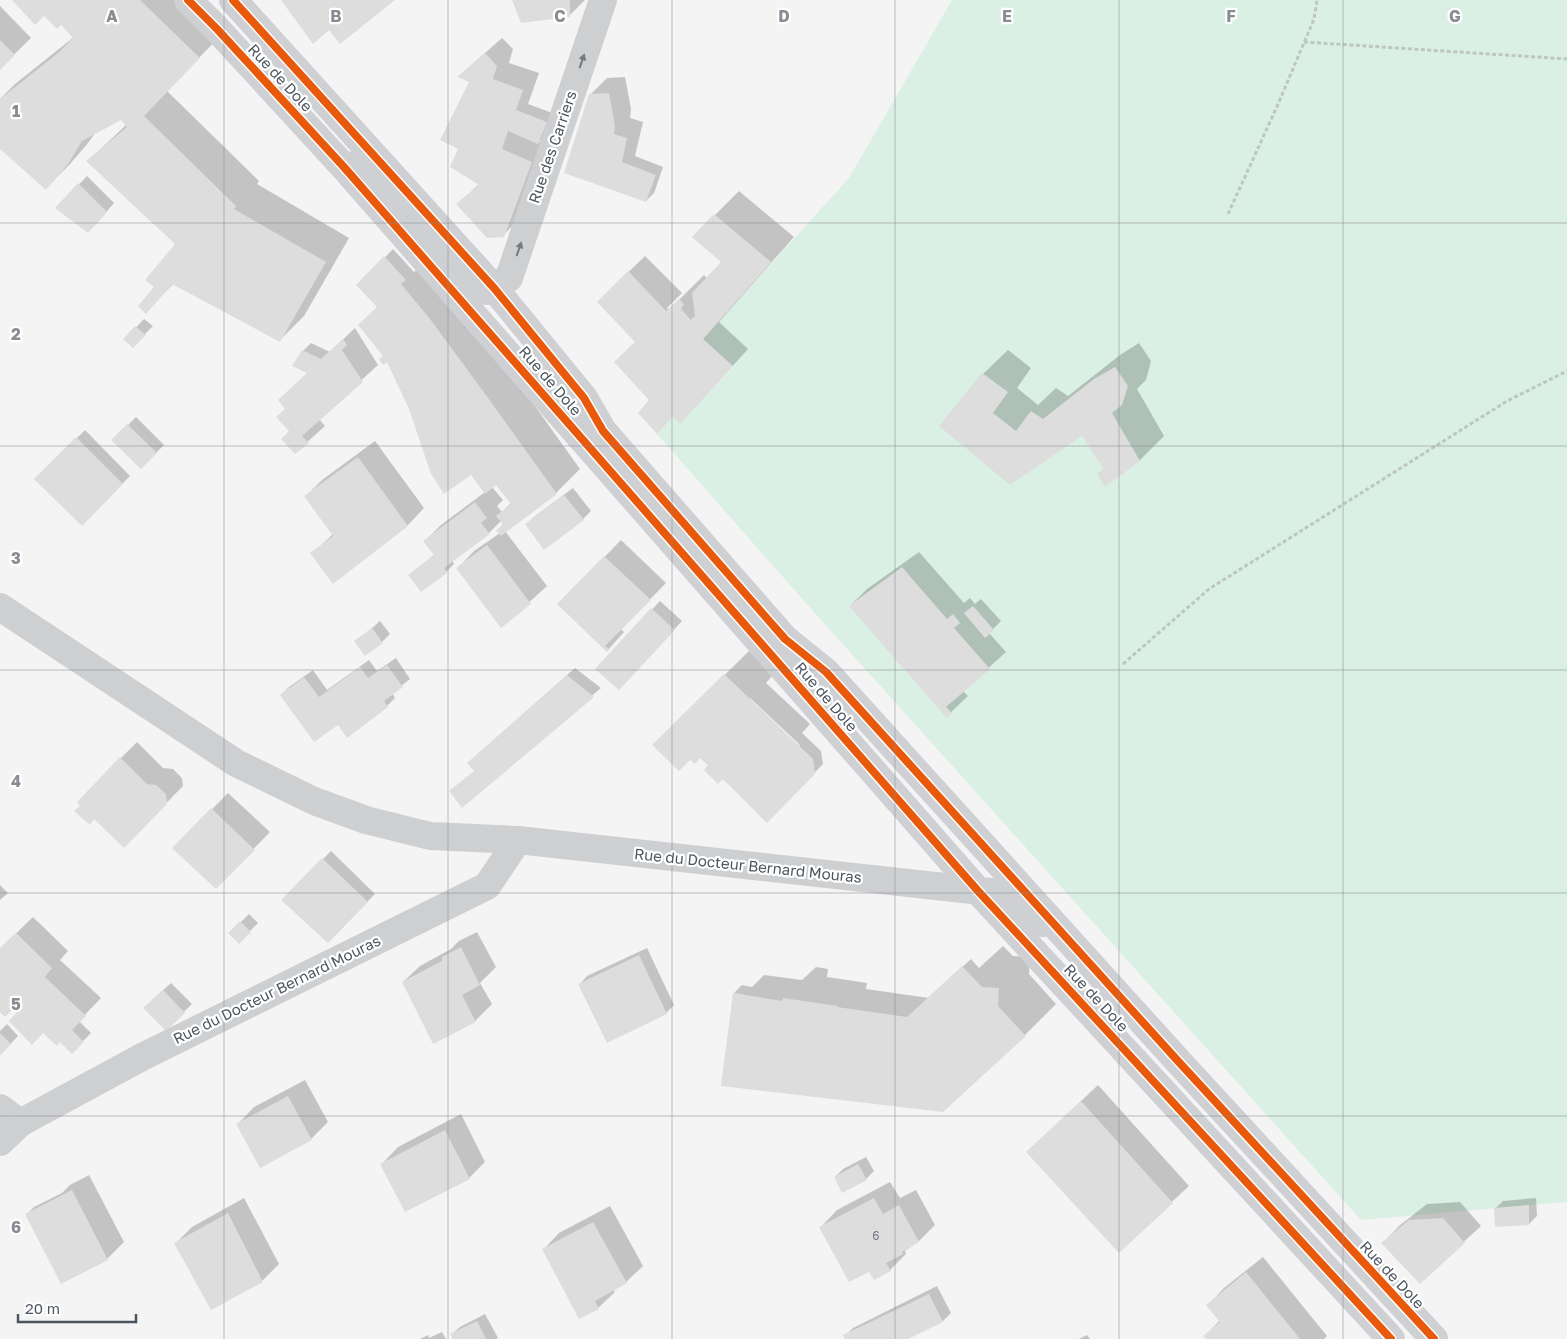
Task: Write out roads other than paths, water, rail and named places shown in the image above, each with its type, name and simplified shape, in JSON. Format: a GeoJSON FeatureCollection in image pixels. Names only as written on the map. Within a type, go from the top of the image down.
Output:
{"type":"FeatureCollection","features":[{"type":"Feature","properties":{"kind":"main road","name":"Rue de Dole"},"geometry":{"type":"LineString","coordinates":[[188,0],[343,166],[978,892],[1391,1339]]}},
{"type":"Feature","properties":{"kind":"main road","name":"Rue de Dole"},"geometry":{"type":"LineString","coordinates":[[233,0],[494,288],[584,398],[603,430],[772,624],[785,638],[826,672],[1084,958],[1434,1339]]}},
{"type":"Feature","properties":{"kind":"street","name":"Rue des Carriers"},"geometry":{"type":"LineString","coordinates":[[494,288],[509,278],[603,0]]}},
{"type":"Feature","properties":{"kind":"street"},"geometry":{"type":"LineString","coordinates":[[343,166],[360,165],[467,285],[486,291],[494,288]]}},
{"type":"Feature","properties":{"kind":"street","name":"Rue du Docteur Bernard Mouras"},"geometry":{"type":"LineString","coordinates":[[0,608],[236,763],[314,801],[366,820],[430,836],[518,840],[999,893],[1019,902],[1084,958]]}},
{"type":"Feature","properties":{"kind":"street","name":"Rue du Docteur Bernard Mouras"},"geometry":{"type":"LineString","coordinates":[[0,1142],[10,1116],[142,1058],[487,886],[518,840]]}}]}
